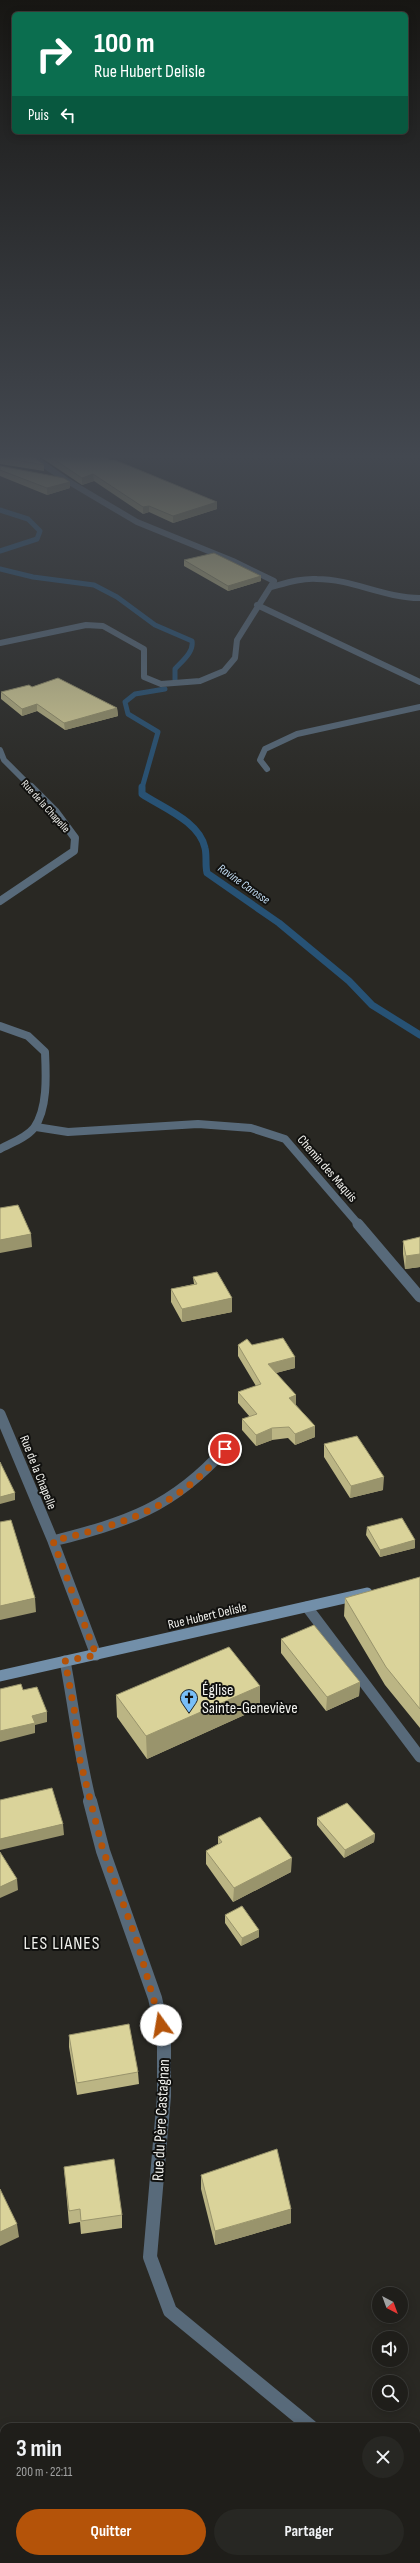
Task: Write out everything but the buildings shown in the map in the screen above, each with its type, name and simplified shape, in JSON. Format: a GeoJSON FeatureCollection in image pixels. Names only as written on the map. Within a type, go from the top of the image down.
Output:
{"type":"FeatureCollection","features":[{"type":"Feature","properties":{"kind":"main road","name":"Rue Hubert Delisle"},"geometry":{"type":"LineString","coordinates":[[0,1676],[382,1590]]}},
{"type":"Feature","properties":{"kind":"street"},"geometry":{"type":"LineString","coordinates":[[0,643],[86,625],[103,626],[144,649],[144,677],[161,684],[200,681],[224,671],[235,658],[236,640],[274,581],[265,576]]}},
{"type":"Feature","properties":{"kind":"street"},"geometry":{"type":"LineString","coordinates":[[271,587],[302,580],[323,579],[382,593],[420,598]]}},
{"type":"Feature","properties":{"kind":"street"},"geometry":{"type":"LineString","coordinates":[[258,605],[420,682]]}},
{"type":"Feature","properties":{"kind":"street"},"geometry":{"type":"LineString","coordinates":[[267,769],[260,760],[265,749],[297,734],[420,707]]}},
{"type":"Feature","properties":{"kind":"street","name":"Rue de la Chapelle"},"geometry":{"type":"LineString","coordinates":[[0,750],[4,760],[55,811],[75,838],[74,851],[54,866],[0,901]]}},
{"type":"Feature","properties":{"kind":"street"},"geometry":{"type":"LineString","coordinates":[[0,1026],[28,1036],[45,1052],[46,1083],[36,1127],[20,1140],[0,1149]]}},
{"type":"Feature","properties":{"kind":"street","name":"Chemin des Maquis"},"geometry":{"type":"LineString","coordinates":[[36,1127],[68,1132],[198,1124],[251,1128],[285,1139],[420,1297]]}},
{"type":"Feature","properties":{"kind":"street","name":"Rue de la Chapelle"},"geometry":{"type":"LineString","coordinates":[[0,1414],[53,1541],[96,1655]]}},
{"type":"Feature","properties":{"kind":"street"},"geometry":{"type":"LineString","coordinates":[[53,1541],[122,1523],[161,1505],[194,1482],[225,1449]]}},
{"type":"Feature","properties":{"kind":"street"},"geometry":{"type":"LineString","coordinates":[[306,1606],[420,1757]]}},
{"type":"Feature","properties":{"kind":"street","name":"Rue du Père Castagnan"},"geometry":{"type":"LineString","coordinates":[[65,1661],[75,1714],[79,1756],[103,1850],[136,1938],[155,1998],[164,2039],[164,2096],[150,2257],[170,2311],[306,2423]]}},
{"type":"Feature","properties":{"kind":"waterway","name":"Ravine Carosse"},"geometry":{"type":"LineString","coordinates":[[27,576],[94,585],[117,597],[155,625],[192,641],[189,653],[175,669],[175,680]]}},
{"type":"Feature","properties":{"kind":"waterway","name":"Ravine Carosse"},"geometry":{"type":"LineString","coordinates":[[142,788],[158,732],[128,714],[125,702],[135,694],[165,689]]}},
{"type":"Feature","properties":{"kind":"waterway","name":"Ravine Carosse"},"geometry":{"type":"LineString","coordinates":[[142,788],[142,794],[179,816],[196,830],[205,848],[207,873],[279,923],[349,981],[372,1005],[420,1035]]}},
{"type":"Feature","properties":{"kind":"place","name":"Église Sainte-Geneviève"},"geometry":{"type":"Point","coordinates":[189,1713]}},
{"type":"Feature","properties":{"kind":"district","name":"LES LIANES"},"geometry":{"type":"Point","coordinates":[62,1943]}},
{"type":"Feature","properties":{"kind":"route"},"geometry":{"type":"LineString","coordinates":[[161,2025],[155,1998],[136,1938],[103,1850],[91,1795],[79,1756],[75,1714],[68,1670],[65,1661],[96,1655],[53,1541],[122,1523],[161,1505],[194,1482],[225,1449]]}}]}
